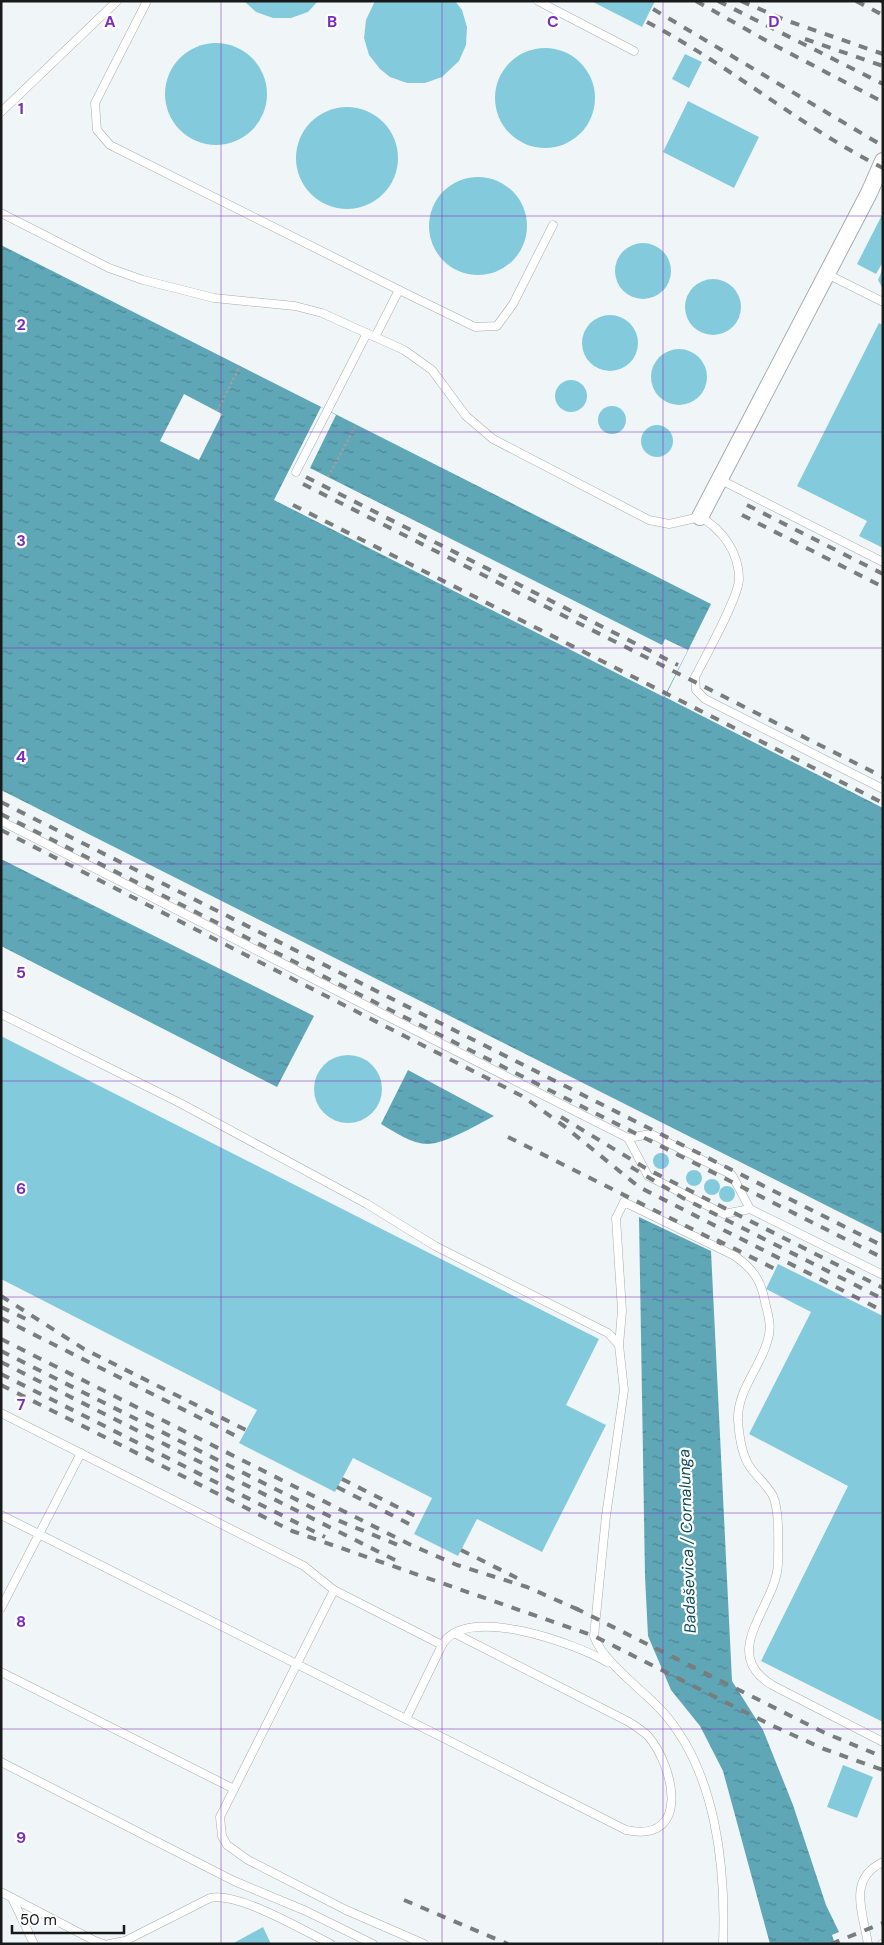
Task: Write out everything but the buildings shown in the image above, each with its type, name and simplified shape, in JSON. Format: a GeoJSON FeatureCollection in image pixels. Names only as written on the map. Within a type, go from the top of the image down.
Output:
{"type":"FeatureCollection","features":[{"type":"Feature","properties":{"kind":"street"},"geometry":{"type":"LineString","coordinates":[[700,517],[869,193],[883,161]]}},
{"type":"Feature","properties":{"kind":"lane"},"geometry":{"type":"LineString","coordinates":[[1,112],[117,1]]}},
{"type":"Feature","properties":{"kind":"lane"},"geometry":{"type":"LineString","coordinates":[[147,1],[95,103],[98,130],[110,145],[475,327],[497,326],[513,304],[553,225]]}},
{"type":"Feature","properties":{"kind":"lane"},"geometry":{"type":"LineString","coordinates":[[538,1],[634,51]]}},
{"type":"Feature","properties":{"kind":"lane"},"geometry":{"type":"LineString","coordinates":[[1,213],[109,268],[143,280],[214,298],[295,306],[322,313],[404,350],[432,370],[466,416],[493,439],[649,520],[669,524],[700,517],[714,527],[732,549],[739,580],[734,597],[695,676],[696,690],[705,699],[883,789]]}},
{"type":"Feature","properties":{"kind":"lane"},"geometry":{"type":"LineString","coordinates":[[827,274],[883,302]]}},
{"type":"Feature","properties":{"kind":"lane"},"geometry":{"type":"LineString","coordinates":[[296,472],[371,335],[399,290]]}},
{"type":"Feature","properties":{"kind":"lane"},"geometry":{"type":"LineString","coordinates":[[719,479],[883,562]]}},
{"type":"Feature","properties":{"kind":"lane"},"geometry":{"type":"LineString","coordinates":[[1,822],[628,1138],[648,1176],[724,1214],[750,1209]]}},
{"type":"Feature","properties":{"kind":"lane"},"geometry":{"type":"LineString","coordinates":[[1,1014],[180,1103],[367,1204],[435,1246],[608,1332],[620,1345]]}},
{"type":"Feature","properties":{"kind":"lane"},"geometry":{"type":"LineString","coordinates":[[628,1138],[651,1134],[732,1175],[750,1209],[883,1275]]}},
{"type":"Feature","properties":{"kind":"lane"},"geometry":{"type":"LineString","coordinates":[[721,1944],[724,1926],[724,1907],[713,1820],[696,1766],[682,1739],[667,1717],[602,1652],[594,1636],[606,1516],[624,1390],[620,1345],[622,1311],[616,1218],[624,1202],[735,1256],[749,1266],[757,1276],[770,1322],[769,1338],[744,1391],[738,1418],[745,1458],[766,1486],[776,1506],[778,1566],[771,1592],[750,1639],[748,1649],[750,1662],[762,1679],[883,1742]]}},
{"type":"Feature","properties":{"kind":"lane"},"geometry":{"type":"LineString","coordinates":[[1,1413],[304,1566],[334,1590],[442,1646]]}},
{"type":"Feature","properties":{"kind":"lane"},"geometry":{"type":"LineString","coordinates":[[1,1608],[82,1453]]}},
{"type":"Feature","properties":{"kind":"lane"},"geometry":{"type":"LineString","coordinates":[[1,1515],[626,1830],[647,1832],[663,1823],[670,1814],[672,1795],[663,1759],[647,1735],[629,1722],[454,1633]]}},
{"type":"Feature","properties":{"kind":"lane"},"geometry":{"type":"LineString","coordinates":[[334,1590],[220,1817],[222,1836],[235,1852],[346,1910],[424,1944]]}},
{"type":"Feature","properties":{"kind":"lane"},"geometry":{"type":"LineString","coordinates":[[406,1719],[442,1646],[454,1633],[468,1629],[482,1628],[528,1632],[569,1644],[616,1667]]}},
{"type":"Feature","properties":{"kind":"lane"},"geometry":{"type":"LineString","coordinates":[[1,1672],[234,1789]]}},
{"type":"Feature","properties":{"kind":"lane"},"geometry":{"type":"LineString","coordinates":[[1,1762],[234,1881],[306,1911],[373,1944]]}},
{"type":"Feature","properties":{"kind":"lane"},"geometry":{"type":"LineString","coordinates":[[868,1944],[860,1885],[867,1871],[883,1862]]}},
{"type":"Feature","properties":{"kind":"lane"},"geometry":{"type":"LineString","coordinates":[[1,1892],[104,1944]]}},
{"type":"Feature","properties":{"kind":"lane"},"geometry":{"type":"LineString","coordinates":[[109,1944],[125,1941],[210,1898],[223,1896],[254,1906],[331,1944]]}},
{"type":"Feature","properties":{"kind":"lane"},"geometry":{"type":"LineString","coordinates":[[12,1898],[34,1944]]}},
{"type":"Feature","properties":{"kind":"path"},"geometry":{"type":"LineString","coordinates":[[217,411],[240,366]]}},
{"type":"Feature","properties":{"kind":"path"},"geometry":{"type":"LineString","coordinates":[[328,478],[356,425]]}},
{"type":"Feature","properties":{"kind":"water"},"geometry":{"type":"Polygon","coordinates":[[[1,245],[711,604],[665,697],[883,808],[883,1234],[1,790],[1,245]]]}},
{"type":"Feature","properties":{"kind":"water"},"geometry":{"type":"Polygon","coordinates":[[[1,859],[314,1016],[277,1087],[1,946],[1,859]]]}},
{"type":"Feature","properties":{"kind":"water"},"geometry":{"type":"Polygon","coordinates":[[[408,1070],[494,1116],[462,1133],[436,1143],[415,1142],[403,1137],[381,1124],[408,1070]]]}},
{"type":"Feature","properties":{"kind":"water","name":"Badaševica / Cornalunga"},"geometry":{"type":"Polygon","coordinates":[[[639,1217],[711,1251],[732,1681],[763,1730],[793,1805],[826,1905],[839,1932],[832,1935],[835,1944],[770,1944],[723,1771],[700,1726],[671,1690],[648,1636],[645,1576],[639,1217]]]}},
{"type":"Feature","properties":{"kind":"pier"},"geometry":{"type":"Polygon","coordinates":[[[184,394],[222,414],[199,460],[160,441],[184,394]]]}},
{"type":"Feature","properties":{"kind":"pier"},"geometry":{"type":"Polygon","coordinates":[[[321,407],[336,415],[310,468],[662,645],[665,639],[688,650],[664,697],[274,500],[321,407]]]}},
{"type":"Feature","properties":{"kind":"railway"},"geometry":{"type":"LineString","coordinates":[[696,1],[774,45],[883,102]]}},
{"type":"Feature","properties":{"kind":"railway"},"geometry":{"type":"LineString","coordinates":[[718,1],[883,84]]}},
{"type":"Feature","properties":{"kind":"railway"},"geometry":{"type":"LineString","coordinates":[[741,1],[785,20],[883,54]]}},
{"type":"Feature","properties":{"kind":"railway"},"geometry":{"type":"LineString","coordinates":[[856,1],[883,15]]}},
{"type":"Feature","properties":{"kind":"railway"},"geometry":{"type":"LineString","coordinates":[[653,9],[883,146]]}},
{"type":"Feature","properties":{"kind":"railway"},"geometry":{"type":"LineString","coordinates":[[647,22],[707,57],[823,134],[883,168]]}},
{"type":"Feature","properties":{"kind":"railway"},"geometry":{"type":"LineString","coordinates":[[805,39],[883,66]]}},
{"type":"Feature","properties":{"kind":"railway"},"geometry":{"type":"LineString","coordinates":[[306,477],[678,665]]}},
{"type":"Feature","properties":{"kind":"railway"},"geometry":{"type":"LineString","coordinates":[[303,484],[883,777]]}},
{"type":"Feature","properties":{"kind":"railway"},"geometry":{"type":"LineString","coordinates":[[293,505],[883,803]]}},
{"type":"Feature","properties":{"kind":"railway"},"geometry":{"type":"LineString","coordinates":[[747,505],[883,574]]}},
{"type":"Feature","properties":{"kind":"railway"},"geometry":{"type":"LineString","coordinates":[[742,515],[883,587]]}},
{"type":"Feature","properties":{"kind":"railway"},"geometry":{"type":"LineString","coordinates":[[1,802],[883,1246]]}},
{"type":"Feature","properties":{"kind":"railway"},"geometry":{"type":"LineString","coordinates":[[1,814],[883,1258]]}},
{"type":"Feature","properties":{"kind":"railway"},"geometry":{"type":"LineString","coordinates":[[1,830],[522,1096],[564,1126],[639,1187],[883,1311]]}},
{"type":"Feature","properties":{"kind":"railway"},"geometry":{"type":"LineString","coordinates":[[561,1117],[647,1169],[883,1288]]}},
{"type":"Feature","properties":{"kind":"railway"},"geometry":{"type":"LineString","coordinates":[[508,1137],[722,1244]]}},
{"type":"Feature","properties":{"kind":"railway"},"geometry":{"type":"LineString","coordinates":[[631,1167],[683,1198],[883,1299]]}},
{"type":"Feature","properties":{"kind":"railway"},"geometry":{"type":"LineString","coordinates":[[717,1240],[775,1269]]}},
{"type":"Feature","properties":{"kind":"railway"},"geometry":{"type":"LineString","coordinates":[[1,1296],[84,1349],[246,1430]]}},
{"type":"Feature","properties":{"kind":"railway"},"geometry":{"type":"LineString","coordinates":[[1,1307],[28,1320]]}},
{"type":"Feature","properties":{"kind":"railway"},"geometry":{"type":"LineString","coordinates":[[1,1318],[242,1439]]}},
{"type":"Feature","properties":{"kind":"railway"},"geometry":{"type":"LineString","coordinates":[[1,1339],[411,1545],[457,1565],[527,1587],[579,1610]]}},
{"type":"Feature","properties":{"kind":"railway"},"geometry":{"type":"LineString","coordinates":[[1,1351],[337,1520],[398,1545]]}},
{"type":"Feature","properties":{"kind":"railway"},"geometry":{"type":"LineString","coordinates":[[1,1362],[401,1563]]}},
{"type":"Feature","properties":{"kind":"railway"},"geometry":{"type":"LineString","coordinates":[[1,1374],[325,1537]]}},
{"type":"Feature","properties":{"kind":"railway"},"geometry":{"type":"LineString","coordinates":[[1,1385],[292,1531],[594,1636],[771,1725],[824,1749],[883,1770]]}},
{"type":"Feature","properties":{"kind":"railway"},"geometry":{"type":"LineString","coordinates":[[342,1479],[421,1519]]}},
{"type":"Feature","properties":{"kind":"railway"},"geometry":{"type":"LineString","coordinates":[[337,1487],[417,1528]]}},
{"type":"Feature","properties":{"kind":"railway"},"geometry":{"type":"LineString","coordinates":[[461,1550],[517,1578]]}},
{"type":"Feature","properties":{"kind":"railway"},"geometry":{"type":"LineString","coordinates":[[575,1608],[825,1733],[883,1757]]}},
{"type":"Feature","properties":{"kind":"railway"},"geometry":{"type":"LineString","coordinates":[[404,1900],[508,1944]]}},
{"type":"Feature","properties":{"kind":"railway"},"geometry":{"type":"LineString","coordinates":[[831,1944],[883,1923]]}}]}
